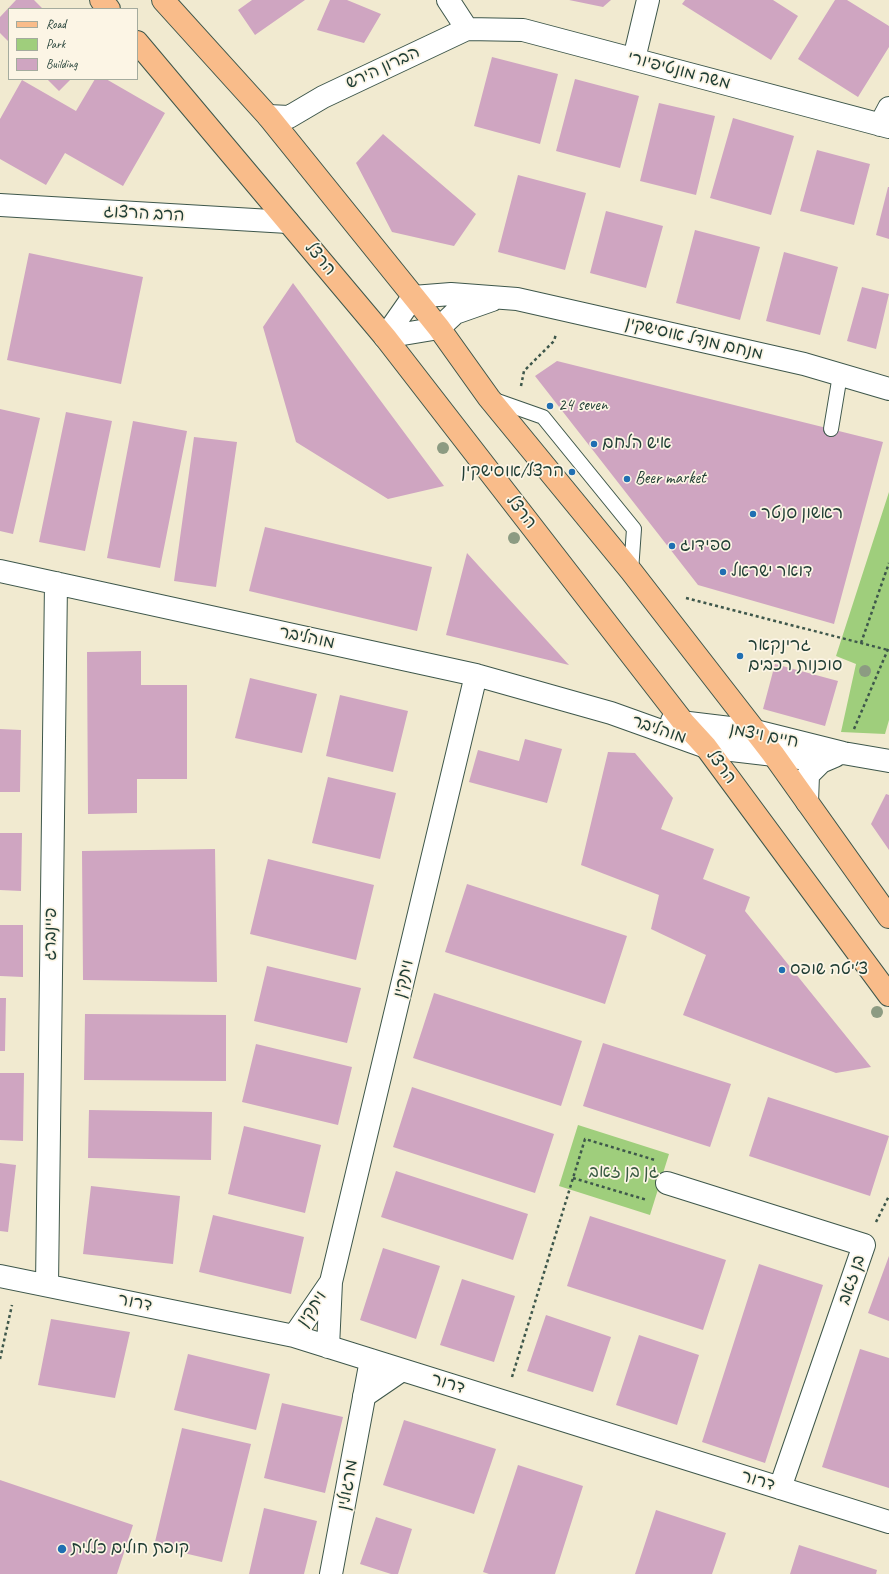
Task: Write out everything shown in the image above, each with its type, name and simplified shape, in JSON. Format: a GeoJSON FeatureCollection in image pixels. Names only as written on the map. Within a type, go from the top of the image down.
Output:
{"type":"FeatureCollection","features":[{"type":"Feature","properties":{"kind":"main road"},"geometry":{"type":"LineString","coordinates":[[101,0],[108,8]]}},
{"type":"Feature","properties":{"kind":"main road"},"geometry":{"type":"LineString","coordinates":[[163,0],[268,116],[439,328],[489,398],[637,579],[773,754],[889,918]]}},
{"type":"Feature","properties":{"kind":"main road","name":"הרצל"},"geometry":{"type":"LineString","coordinates":[[138,43],[385,337],[684,723],[706,747],[889,995]]}},
{"type":"Feature","properties":{"kind":"street"},"geometry":{"type":"LineString","coordinates":[[448,0],[467,29]]}},
{"type":"Feature","properties":{"kind":"street"},"geometry":{"type":"LineString","coordinates":[[634,59],[648,0]]}},
{"type":"Feature","properties":{"kind":"street","name":"הברון הירש"},"geometry":{"type":"LineString","coordinates":[[268,116],[289,117],[323,96],[467,29]]}},
{"type":"Feature","properties":{"kind":"street","name":"משה מונטיפיורי"},"geometry":{"type":"LineString","coordinates":[[467,29],[522,30],[634,59],[886,120]]}},
{"type":"Feature","properties":{"kind":"street","name":"הרב הרצוג"},"geometry":{"type":"LineString","coordinates":[[0,205],[288,222]]}},
{"type":"Feature","properties":{"kind":"street","name":"מנחם מנדל אוסישקין"},"geometry":{"type":"LineString","coordinates":[[413,297],[451,294],[517,299],[804,364],[889,389]]}},
{"type":"Feature","properties":{"kind":"street"},"geometry":{"type":"LineString","coordinates":[[385,337],[413,297]]}},
{"type":"Feature","properties":{"kind":"street","name":"מנחם מנדל אוסישקין"},"geometry":{"type":"LineString","coordinates":[[439,328],[456,313],[497,298]]}},
{"type":"Feature","properties":{"kind":"street"},"geometry":{"type":"LineString","coordinates":[[385,337],[439,328]]}},
{"type":"Feature","properties":{"kind":"street","name":"מוהליבר"},"geometry":{"type":"LineString","coordinates":[[0,571],[476,675],[611,713],[706,747]]}},
{"type":"Feature","properties":{"kind":"street","name":"פיינברג"},"geometry":{"type":"LineString","coordinates":[[47,1285],[56,583]]}},
{"type":"Feature","properties":{"kind":"street","name":"ויתקין"},"geometry":{"type":"LineString","coordinates":[[328,1347],[331,1282],[476,675]]}},
{"type":"Feature","properties":{"kind":"street","name":"מוהליבר"},"geometry":{"type":"LineString","coordinates":[[611,713],[684,723]]}},
{"type":"Feature","properties":{"kind":"street","name":"חיים ויצמן"},"geometry":{"type":"LineString","coordinates":[[684,723],[755,732],[843,753],[889,760]]}},
{"type":"Feature","properties":{"kind":"street","name":"חיים ויצמן"},"geometry":{"type":"LineString","coordinates":[[706,747],[800,758],[843,753]]}},
{"type":"Feature","properties":{"kind":"street","name":"חיים ויצמן"},"geometry":{"type":"LineString","coordinates":[[807,802],[808,775],[821,762],[843,753]]}},
{"type":"Feature","properties":{"kind":"street","name":"בן זאב"},"geometry":{"type":"LineString","coordinates":[[667,1183],[864,1245],[780,1488]]}},
{"type":"Feature","properties":{"kind":"street","name":"דרור"},"geometry":{"type":"LineString","coordinates":[[9,1278],[294,1336],[889,1522]]}},
{"type":"Feature","properties":{"kind":"street","name":"ויתקין"},"geometry":{"type":"LineString","coordinates":[[294,1336],[331,1282]]}},
{"type":"Feature","properties":{"kind":"street","name":"מרגולין"},"geometry":{"type":"LineString","coordinates":[[331,1574],[371,1360]]}},
{"type":"Feature","properties":{"kind":"street"},"geometry":{"type":"LineString","coordinates":[[364,1396],[402,1370]]}},
{"type":"Feature","properties":{"kind":"lane"},"geometry":{"type":"LineString","coordinates":[[831,429],[840,375]]}},
{"type":"Feature","properties":{"kind":"lane"},"geometry":{"type":"LineString","coordinates":[[489,398],[543,417],[634,529],[637,579]]}},
{"type":"Feature","properties":{"kind":"path"},"geometry":{"type":"LineString","coordinates":[[524,371],[554,341]]}},
{"type":"Feature","properties":{"kind":"path"},"geometry":{"type":"LineString","coordinates":[[861,643],[889,563]]}},
{"type":"Feature","properties":{"kind":"path"},"geometry":{"type":"LineString","coordinates":[[637,579],[861,643],[889,649],[843,753]]}},
{"type":"Feature","properties":{"kind":"path"},"geometry":{"type":"LineString","coordinates":[[505,1402],[573,1178],[585,1139],[673,1165],[660,1204],[573,1178]]}},
{"type":"Feature","properties":{"kind":"path"},"geometry":{"type":"LineString","coordinates":[[0,1359],[9,1278]]}},
{"type":"Feature","properties":{"kind":"green space"},"geometry":{"type":"Polygon","coordinates":[[[889,492],[889,720],[885,734],[841,732],[856,664],[836,656],[889,492]]]}},
{"type":"Feature","properties":{"kind":"green space","name":"גן בן זאב"},"geometry":{"type":"Polygon","coordinates":[[[578,1125],[669,1154],[650,1215],[559,1186],[578,1125]]]}},
{"type":"Feature","properties":{"kind":"building"},"geometry":{"type":"Polygon","coordinates":[[[16,0],[34,0],[42,8],[8,8],[16,0]]]}},
{"type":"Feature","properties":{"kind":"building"},"geometry":{"type":"Polygon","coordinates":[[[252,0],[305,0],[255,35],[238,10],[252,0]]]}},
{"type":"Feature","properties":{"kind":"building"},"geometry":{"type":"Polygon","coordinates":[[[330,0],[347,0],[381,14],[364,43],[317,30],[330,0]]]}},
{"type":"Feature","properties":{"kind":"building"},"geometry":{"type":"Polygon","coordinates":[[[569,0],[611,0],[603,7],[569,0]]]}},
{"type":"Feature","properties":{"kind":"building"},"geometry":{"type":"Polygon","coordinates":[[[685,0],[773,0],[798,16],[771,60],[682,4],[685,0]]]}},
{"type":"Feature","properties":{"kind":"building"},"geometry":{"type":"Polygon","coordinates":[[[835,0],[847,0],[889,26],[889,47],[858,97],[798,59],[835,0]]]}},
{"type":"Feature","properties":{"kind":"building"},"geometry":{"type":"Polygon","coordinates":[[[8,8],[8,41],[0,33],[0,17],[8,8]]]}},
{"type":"Feature","properties":{"kind":"building"},"geometry":{"type":"Polygon","coordinates":[[[492,57],[558,74],[540,144],[474,126],[492,57]]]}},
{"type":"Feature","properties":{"kind":"building"},"geometry":{"type":"Polygon","coordinates":[[[575,79],[639,96],[620,168],[556,151],[575,79]]]}},
{"type":"Feature","properties":{"kind":"building"},"geometry":{"type":"Polygon","coordinates":[[[22,80],[76,111],[94,80],[108,80],[165,113],[123,186],[65,153],[46,185],[0,159],[0,119],[22,80]]]}},
{"type":"Feature","properties":{"kind":"building"},"geometry":{"type":"Polygon","coordinates":[[[48,80],[70,80],[59,91],[48,80]]]}},
{"type":"Feature","properties":{"kind":"building"},"geometry":{"type":"Polygon","coordinates":[[[659,103],[715,116],[696,195],[640,181],[659,103]]]}},
{"type":"Feature","properties":{"kind":"building"},"geometry":{"type":"Polygon","coordinates":[[[733,118],[794,136],[771,215],[710,198],[733,118]]]}},
{"type":"Feature","properties":{"kind":"building"},"geometry":{"type":"Polygon","coordinates":[[[383,134],[476,214],[454,246],[392,232],[356,163],[383,134]]]}},
{"type":"Feature","properties":{"kind":"building"},"geometry":{"type":"Polygon","coordinates":[[[817,150],[870,164],[854,225],[800,211],[817,150]]]}},
{"type":"Feature","properties":{"kind":"building"},"geometry":{"type":"Polygon","coordinates":[[[518,175],[586,193],[565,270],[498,252],[518,175]]]}},
{"type":"Feature","properties":{"kind":"building"},"geometry":{"type":"Polygon","coordinates":[[[889,187],[889,239],[876,235],[889,187]]]}},
{"type":"Feature","properties":{"kind":"building"},"geometry":{"type":"Polygon","coordinates":[[[606,211],[663,226],[646,288],[590,273],[606,211]]]}},
{"type":"Feature","properties":{"kind":"building"},"geometry":{"type":"Polygon","coordinates":[[[695,230],[760,247],[740,320],[676,303],[695,230]]]}},
{"type":"Feature","properties":{"kind":"building"},"geometry":{"type":"Polygon","coordinates":[[[784,252],[838,267],[820,335],[766,321],[784,252]]]}},
{"type":"Feature","properties":{"kind":"building"},"geometry":{"type":"Polygon","coordinates":[[[29,253],[143,277],[121,384],[7,360],[29,253]]]}},
{"type":"Feature","properties":{"kind":"building"},"geometry":{"type":"Polygon","coordinates":[[[293,283],[444,486],[388,499],[296,442],[263,327],[293,283]]]}},
{"type":"Feature","properties":{"kind":"building"},"geometry":{"type":"Polygon","coordinates":[[[862,287],[889,294],[876,349],[847,341],[862,287]]]}},
{"type":"Feature","properties":{"kind":"building","name":"ראשון סנטר"},"geometry":{"type":"Polygon","coordinates":[[[557,361],[883,442],[834,624],[698,585],[535,376],[557,361]]]}},
{"type":"Feature","properties":{"kind":"building"},"geometry":{"type":"Polygon","coordinates":[[[0,409],[40,418],[13,534],[0,531],[0,409]]]}},
{"type":"Feature","properties":{"kind":"building"},"geometry":{"type":"Polygon","coordinates":[[[66,412],[112,421],[85,551],[39,542],[66,412]]]}},
{"type":"Feature","properties":{"kind":"building"},"geometry":{"type":"Polygon","coordinates":[[[133,421],[187,431],[160,568],[107,558],[133,421]]]}},
{"type":"Feature","properties":{"kind":"building"},"geometry":{"type":"Polygon","coordinates":[[[194,437],[237,442],[216,587],[174,581],[194,437]]]}},
{"type":"Feature","properties":{"kind":"building"},"geometry":{"type":"Polygon","coordinates":[[[265,527],[432,567],[417,631],[249,591],[265,527]]]}},
{"type":"Feature","properties":{"kind":"building"},"geometry":{"type":"Polygon","coordinates":[[[467,553],[569,665],[446,635],[467,553]]]}},
{"type":"Feature","properties":{"kind":"building"},"geometry":{"type":"Polygon","coordinates":[[[141,651],[141,685],[187,685],[187,779],[137,779],[137,813],[88,814],[87,652],[141,651]]]}},
{"type":"Feature","properties":{"kind":"building"},"geometry":{"type":"Polygon","coordinates":[[[775,664],[838,681],[825,726],[763,709],[775,664]]]}},
{"type":"Feature","properties":{"kind":"building"},"geometry":{"type":"Polygon","coordinates":[[[250,678],[317,694],[302,753],[235,738],[250,678]]]}},
{"type":"Feature","properties":{"kind":"building"},"geometry":{"type":"Polygon","coordinates":[[[340,695],[408,711],[393,772],[326,756],[340,695]]]}},
{"type":"Feature","properties":{"kind":"building"},"geometry":{"type":"Polygon","coordinates":[[[0,729],[21,730],[20,792],[0,792],[0,729]]]}},
{"type":"Feature","properties":{"kind":"building"},"geometry":{"type":"Polygon","coordinates":[[[525,739],[562,749],[547,803],[469,782],[478,750],[519,761],[525,739]]]}},
{"type":"Feature","properties":{"kind":"building"},"geometry":{"type":"Polygon","coordinates":[[[608,752],[635,753],[673,798],[661,829],[714,849],[703,879],[750,897],[745,911],[871,1067],[836,1073],[683,1015],[706,955],[651,929],[659,895],[581,865],[608,752]]]}},
{"type":"Feature","properties":{"kind":"building"},"geometry":{"type":"Polygon","coordinates":[[[328,777],[396,793],[380,859],[312,843],[328,777]]]}},
{"type":"Feature","properties":{"kind":"building"},"geometry":{"type":"Polygon","coordinates":[[[886,794],[889,795],[889,850],[871,824],[886,794]]]}},
{"type":"Feature","properties":{"kind":"building"},"geometry":{"type":"Polygon","coordinates":[[[0,833],[22,833],[21,891],[0,890],[0,833]]]}},
{"type":"Feature","properties":{"kind":"building"},"geometry":{"type":"Polygon","coordinates":[[[215,849],[217,982],[83,980],[82,851],[215,849]]]}},
{"type":"Feature","properties":{"kind":"building"},"geometry":{"type":"Polygon","coordinates":[[[268,859],[374,885],[356,960],[250,934],[268,859]]]}},
{"type":"Feature","properties":{"kind":"building"},"geometry":{"type":"Polygon","coordinates":[[[467,884],[627,936],[605,1004],[445,952],[467,884]]]}},
{"type":"Feature","properties":{"kind":"building"},"geometry":{"type":"Polygon","coordinates":[[[0,925],[23,925],[23,977],[0,976],[0,925]]]}},
{"type":"Feature","properties":{"kind":"building"},"geometry":{"type":"Polygon","coordinates":[[[267,966],[361,988],[347,1043],[254,1021],[267,966]]]}},
{"type":"Feature","properties":{"kind":"building"},"geometry":{"type":"Polygon","coordinates":[[[434,993],[582,1041],[561,1106],[413,1058],[434,993]]]}},
{"type":"Feature","properties":{"kind":"building"},"geometry":{"type":"Polygon","coordinates":[[[0,998],[6,998],[5,1051],[0,1051],[0,998]]]}},
{"type":"Feature","properties":{"kind":"building"},"geometry":{"type":"Polygon","coordinates":[[[85,1014],[226,1015],[226,1081],[84,1080],[85,1014]]]}},
{"type":"Feature","properties":{"kind":"building"},"geometry":{"type":"Polygon","coordinates":[[[603,1043],[731,1084],[710,1147],[583,1106],[603,1043]]]}},
{"type":"Feature","properties":{"kind":"building"},"geometry":{"type":"Polygon","coordinates":[[[256,1044],[352,1067],[338,1125],[242,1102],[256,1044]]]}},
{"type":"Feature","properties":{"kind":"building"},"geometry":{"type":"Polygon","coordinates":[[[0,1073],[24,1073],[23,1141],[0,1140],[0,1073]]]}},
{"type":"Feature","properties":{"kind":"building"},"geometry":{"type":"Polygon","coordinates":[[[412,1087],[554,1134],[535,1193],[393,1147],[412,1087]]]}},
{"type":"Feature","properties":{"kind":"building"},"geometry":{"type":"Polygon","coordinates":[[[768,1097],[889,1136],[870,1196],[749,1156],[768,1097]]]}},
{"type":"Feature","properties":{"kind":"building"},"geometry":{"type":"Polygon","coordinates":[[[89,1110],[212,1112],[211,1160],[88,1158],[89,1110]]]}},
{"type":"Feature","properties":{"kind":"building"},"geometry":{"type":"Polygon","coordinates":[[[244,1126],[321,1145],[305,1213],[228,1194],[244,1126]]]}},
{"type":"Feature","properties":{"kind":"building"},"geometry":{"type":"Polygon","coordinates":[[[0,1163],[16,1165],[8,1232],[0,1231],[0,1163]]]}},
{"type":"Feature","properties":{"kind":"building"},"geometry":{"type":"Polygon","coordinates":[[[396,1171],[528,1214],[513,1260],[381,1217],[396,1171]]]}},
{"type":"Feature","properties":{"kind":"building"},"geometry":{"type":"Polygon","coordinates":[[[91,1186],[180,1196],[173,1264],[83,1254],[91,1186]]]}},
{"type":"Feature","properties":{"kind":"building"},"geometry":{"type":"Polygon","coordinates":[[[213,1215],[304,1237],[291,1294],[199,1272],[213,1215]]]}},
{"type":"Feature","properties":{"kind":"building"},"geometry":{"type":"Polygon","coordinates":[[[590,1216],[726,1260],[703,1330],[567,1286],[590,1216]]]}},
{"type":"Feature","properties":{"kind":"building"},"geometry":{"type":"Polygon","coordinates":[[[383,1248],[440,1266],[416,1339],[360,1320],[383,1248]]]}},
{"type":"Feature","properties":{"kind":"building"},"geometry":{"type":"Polygon","coordinates":[[[889,1256],[889,1321],[868,1313],[889,1256]]]}},
{"type":"Feature","properties":{"kind":"building"},"geometry":{"type":"Polygon","coordinates":[[[759,1264],[823,1285],[765,1463],[702,1442],[759,1264]]]}},
{"type":"Feature","properties":{"kind":"building"},"geometry":{"type":"Polygon","coordinates":[[[462,1279],[515,1296],[494,1362],[440,1345],[462,1279]]]}},
{"type":"Feature","properties":{"kind":"building"},"geometry":{"type":"Polygon","coordinates":[[[546,1315],[611,1337],[593,1392],[527,1371],[546,1315]]]}},
{"type":"Feature","properties":{"kind":"building"},"geometry":{"type":"Polygon","coordinates":[[[51,1319],[130,1332],[115,1398],[38,1385],[51,1319]]]}},
{"type":"Feature","properties":{"kind":"building"},"geometry":{"type":"Polygon","coordinates":[[[639,1335],[699,1355],[677,1425],[616,1405],[639,1335]]]}},
{"type":"Feature","properties":{"kind":"building"},"geometry":{"type":"Polygon","coordinates":[[[860,1349],[889,1358],[889,1488],[822,1467],[860,1349]]]}},
{"type":"Feature","properties":{"kind":"building"},"geometry":{"type":"Polygon","coordinates":[[[188,1354],[270,1374],[256,1430],[174,1410],[188,1354]]]}},
{"type":"Feature","properties":{"kind":"building"},"geometry":{"type":"Polygon","coordinates":[[[282,1403],[343,1417],[325,1493],[264,1478],[282,1403]]]}},
{"type":"Feature","properties":{"kind":"building"},"geometry":{"type":"Polygon","coordinates":[[[404,1420],[496,1449],[474,1514],[383,1485],[404,1420]]]}},
{"type":"Feature","properties":{"kind":"building"},"geometry":{"type":"Polygon","coordinates":[[[182,1428],[251,1444],[222,1562],[154,1546],[182,1428]]]}},
{"type":"Feature","properties":{"kind":"building"},"geometry":{"type":"Polygon","coordinates":[[[518,1465],[583,1486],[555,1574],[489,1574],[483,1572],[518,1465]]]}},
{"type":"Feature","properties":{"kind":"building","name":"קופת חולים כללית"},"geometry":{"type":"Polygon","coordinates":[[[0,1480],[133,1525],[117,1574],[0,1574],[0,1480]]]}},
{"type":"Feature","properties":{"kind":"building"},"geometry":{"type":"Polygon","coordinates":[[[264,1508],[317,1521],[304,1574],[249,1574],[264,1508]]]}},
{"type":"Feature","properties":{"kind":"building"},"geometry":{"type":"Polygon","coordinates":[[[656,1510],[726,1533],[712,1574],[635,1574],[656,1510]]]}},
{"type":"Feature","properties":{"kind":"building"},"geometry":{"type":"Polygon","coordinates":[[[376,1517],[412,1529],[398,1574],[391,1574],[360,1564],[376,1517]]]}},
{"type":"Feature","properties":{"kind":"building"},"geometry":{"type":"Polygon","coordinates":[[[799,1545],[877,1570],[876,1574],[790,1574],[799,1545]]]}},
{"type":"Feature","properties":{"kind":"place","name":"24 seven"},"geometry":{"type":"Point","coordinates":[550,406]}},
{"type":"Feature","properties":{"kind":"place","name":"איש הלחם"},"geometry":{"type":"Point","coordinates":[594,444]}},
{"type":"Feature","properties":{"kind":"place","name":"הרצל/אוסישקין"},"geometry":{"type":"Point","coordinates":[572,472]}},
{"type":"Feature","properties":{"kind":"place","name":"Beer market"},"geometry":{"type":"Point","coordinates":[627,479]}},
{"type":"Feature","properties":{"kind":"place","name":"ראשון סנטר"},"geometry":{"type":"Point","coordinates":[753,514]}},
{"type":"Feature","properties":{"kind":"place","name":"ספידוג"},"geometry":{"type":"Point","coordinates":[672,546]}},
{"type":"Feature","properties":{"kind":"place","name":"דואר ישראל"},"geometry":{"type":"Point","coordinates":[723,572]}},
{"type":"Feature","properties":{"kind":"place","name":"גרינקאר סוכנות רכבים"},"geometry":{"type":"Point","coordinates":[740,656]}},
{"type":"Feature","properties":{"kind":"place","name":"צ׳יטה שופס"},"geometry":{"type":"Point","coordinates":[782,970]}},
{"type":"Feature","properties":{"kind":"place","name":"קופת חולים כללית"},"geometry":{"type":"Point","coordinates":[62,1549]}}]}
